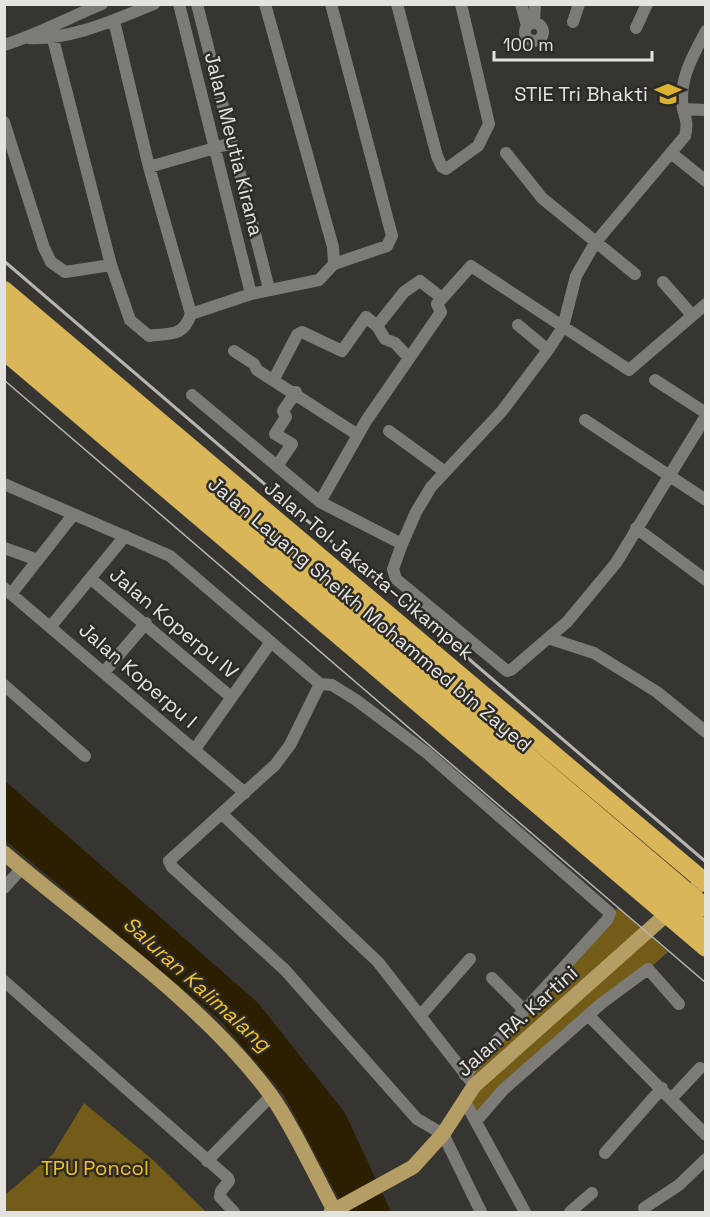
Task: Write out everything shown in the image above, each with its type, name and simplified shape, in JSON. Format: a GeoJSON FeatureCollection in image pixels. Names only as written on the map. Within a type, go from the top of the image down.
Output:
{"type":"FeatureCollection","features":[{"type":"Feature","properties":{"kind":"highway","name":"Jalan Tol Jakarta–Cikampek"},"geometry":{"type":"LineString","coordinates":[[4,290],[705,881]]}},
{"type":"Feature","properties":{"kind":"highway","name":"Jalan Layang Sheikh Mohammed bin Zayed"},"geometry":{"type":"LineString","coordinates":[[4,310],[705,908]]}},
{"type":"Feature","properties":{"kind":"highway","name":"Jalan Layang Sheikh Mohammed bin Zayed"},"geometry":{"type":"LineString","coordinates":[[4,332],[413,678],[705,931]]}},
{"type":"Feature","properties":{"kind":"highway"},"geometry":{"type":"LineString","coordinates":[[4,351],[705,948]]}},
{"type":"Feature","properties":{"kind":"main road"},"geometry":{"type":"LineString","coordinates":[[4,853],[190,1007],[234,1050],[272,1096],[335,1210]]}},
{"type":"Feature","properties":{"kind":"main road","name":"Jalan RA. Kartini"},"geometry":{"type":"LineString","coordinates":[[335,1210],[413,1167],[443,1134],[464,1100],[470,1080],[639,940],[705,881]]}},
{"type":"Feature","properties":{"kind":"street"},"geometry":{"type":"LineString","coordinates":[[4,45],[28,38],[49,26],[102,4]]}},
{"type":"Feature","properties":{"kind":"street"},"geometry":{"type":"LineString","coordinates":[[28,38],[52,39],[114,21],[154,4]]}},
{"type":"Feature","properties":{"kind":"street","name":"Jalan Meutia Kirana"},"geometry":{"type":"LineString","coordinates":[[179,4],[251,294]]}},
{"type":"Feature","properties":{"kind":"street","name":"Jalan Meutia Kirana"},"geometry":{"type":"LineString","coordinates":[[198,4],[268,289]]}},
{"type":"Feature","properties":{"kind":"street"},"geometry":{"type":"LineString","coordinates":[[265,4],[333,247],[334,264]]}},
{"type":"Feature","properties":{"kind":"street"},"geometry":{"type":"LineString","coordinates":[[192,314],[268,289],[319,280],[334,264],[387,246],[392,236],[330,4]]}},
{"type":"Feature","properties":{"kind":"street"},"geometry":{"type":"LineString","coordinates":[[396,4],[437,156],[442,167],[446,169],[478,146],[489,124],[461,4]]}},
{"type":"Feature","properties":{"kind":"street"},"geometry":{"type":"LineString","coordinates":[[521,4],[530,24],[535,4]]}},
{"type":"Feature","properties":{"kind":"street"},"geometry":{"type":"LineString","coordinates":[[573,22],[579,4]]}},
{"type":"Feature","properties":{"kind":"street"},"geometry":{"type":"LineString","coordinates":[[636,28],[647,4]]}},
{"type":"Feature","properties":{"kind":"street"},"geometry":{"type":"LineString","coordinates":[[52,39],[111,265],[130,320],[149,336],[180,332],[188,324],[192,314],[149,167],[114,21]]}},
{"type":"Feature","properties":{"kind":"street"},"geometry":{"type":"LineString","coordinates":[[655,380],[705,414],[616,562],[567,622],[512,670],[507,670],[396,579],[393,568],[416,512],[444,471],[467,451],[502,411],[548,350],[563,327],[576,276],[595,243],[685,136],[688,120],[683,109],[684,76],[705,31]]}},
{"type":"Feature","properties":{"kind":"street"},"geometry":{"type":"LineString","coordinates":[[683,109],[705,110]]}},
{"type":"Feature","properties":{"kind":"street"},"geometry":{"type":"LineString","coordinates":[[4,122],[44,248],[51,262],[64,273],[111,265]]}},
{"type":"Feature","properties":{"kind":"street"},"geometry":{"type":"LineString","coordinates":[[149,167],[232,143]]}},
{"type":"Feature","properties":{"kind":"street"},"geometry":{"type":"LineString","coordinates":[[506,153],[542,198],[635,274]]}},
{"type":"Feature","properties":{"kind":"street"},"geometry":{"type":"LineString","coordinates":[[671,153],[705,181]]}},
{"type":"Feature","properties":{"kind":"street"},"geometry":{"type":"LineString","coordinates":[[320,502],[358,435],[441,312],[437,304],[471,266],[629,370],[705,304]]}},
{"type":"Feature","properties":{"kind":"street"},"geometry":{"type":"LineString","coordinates":[[377,326],[405,292],[420,281],[442,298]]}},
{"type":"Feature","properties":{"kind":"street"},"geometry":{"type":"LineString","coordinates":[[663,282],[692,315]]}},
{"type":"Feature","properties":{"kind":"street"},"geometry":{"type":"LineString","coordinates":[[274,379],[297,335],[302,333],[342,351],[366,317],[377,326],[385,339],[395,343],[409,358]]}},
{"type":"Feature","properties":{"kind":"street"},"geometry":{"type":"LineString","coordinates":[[518,325],[548,350]]}},
{"type":"Feature","properties":{"kind":"street"},"geometry":{"type":"LineString","coordinates":[[234,351],[358,435]]}},
{"type":"Feature","properties":{"kind":"street"},"geometry":{"type":"LineString","coordinates":[[277,466],[292,444],[275,434],[286,417],[283,411],[296,392]]}},
{"type":"Feature","properties":{"kind":"street"},"geometry":{"type":"LineString","coordinates":[[192,395],[320,502],[402,544]]}},
{"type":"Feature","properties":{"kind":"street"},"geometry":{"type":"LineString","coordinates":[[585,420],[705,500]]}},
{"type":"Feature","properties":{"kind":"street"},"geometry":{"type":"LineString","coordinates":[[389,431],[444,471]]}},
{"type":"Feature","properties":{"kind":"street"},"geometry":{"type":"LineString","coordinates":[[4,484],[170,556],[320,684],[332,685],[356,700],[427,753],[610,913],[607,920],[524,1010],[470,1080],[378,962],[222,814]]}},
{"type":"Feature","properties":{"kind":"street"},"geometry":{"type":"LineString","coordinates":[[8,591],[38,560],[73,515]]}},
{"type":"Feature","properties":{"kind":"street"},"geometry":{"type":"LineString","coordinates":[[636,528],[705,580]]}},
{"type":"Feature","properties":{"kind":"street"},"geometry":{"type":"LineString","coordinates":[[51,626],[92,579],[125,536]]}},
{"type":"Feature","properties":{"kind":"street"},"geometry":{"type":"LineString","coordinates":[[4,548],[38,560]]}},
{"type":"Feature","properties":{"kind":"street","name":"Jalan Koperpu IV"},"geometry":{"type":"LineString","coordinates":[[92,579],[231,697]]}},
{"type":"Feature","properties":{"kind":"street","name":"Jalan Koperpu I"},"geometry":{"type":"LineString","coordinates":[[8,591],[246,793]]}},
{"type":"Feature","properties":{"kind":"street"},"geometry":{"type":"LineString","coordinates":[[105,671],[146,623]]}},
{"type":"Feature","properties":{"kind":"street"},"geometry":{"type":"LineString","coordinates":[[548,638],[600,657],[657,692],[705,732]]}},
{"type":"Feature","properties":{"kind":"street"},"geometry":{"type":"LineString","coordinates":[[195,749],[272,642]]}},
{"type":"Feature","properties":{"kind":"street"},"geometry":{"type":"LineString","coordinates":[[320,684],[284,755],[246,793],[170,858],[172,867],[302,988],[417,1119],[443,1134],[481,1212]]}},
{"type":"Feature","properties":{"kind":"street"},"geometry":{"type":"LineString","coordinates":[[4,685],[86,756]]}},
{"type":"Feature","properties":{"kind":"street"},"geometry":{"type":"LineString","coordinates":[[4,888],[22,868]]}},
{"type":"Feature","properties":{"kind":"street"},"geometry":{"type":"LineString","coordinates":[[420,1016],[470,959]]}},
{"type":"Feature","properties":{"kind":"street"},"geometry":{"type":"LineString","coordinates":[[477,1120],[503,1090],[648,969],[679,1004]]}},
{"type":"Feature","properties":{"kind":"street"},"geometry":{"type":"LineString","coordinates":[[492,978],[524,1010]]}},
{"type":"Feature","properties":{"kind":"street"},"geometry":{"type":"LineString","coordinates":[[4,981],[228,1178],[220,1197],[234,1212]]}},
{"type":"Feature","properties":{"kind":"street"},"geometry":{"type":"LineString","coordinates":[[589,1016],[662,1088],[705,1135]]}},
{"type":"Feature","properties":{"kind":"street"},"geometry":{"type":"LineString","coordinates":[[671,1099],[700,1068]]}},
{"type":"Feature","properties":{"kind":"street"},"geometry":{"type":"LineString","coordinates":[[605,1153],[662,1088]]}},
{"type":"Feature","properties":{"kind":"street"},"geometry":{"type":"LineString","coordinates":[[207,1161],[272,1096]]}},
{"type":"Feature","properties":{"kind":"street"},"geometry":{"type":"LineString","coordinates":[[464,1100],[477,1120],[525,1212]]}},
{"type":"Feature","properties":{"kind":"street"},"geometry":{"type":"LineString","coordinates":[[644,1208],[679,1185],[705,1159]]}},
{"type":"Feature","properties":{"kind":"street"},"geometry":{"type":"LineString","coordinates":[[570,1212],[592,1193]]}},
{"type":"Feature","properties":{"kind":"green space"},"geometry":{"type":"Polygon","coordinates":[[[618,908],[668,952],[477,1120],[464,1100],[474,1086],[465,1075],[618,908]]]}},
{"type":"Feature","properties":{"kind":"green space","name":"TPU Poncol"},"geometry":{"type":"Polygon","coordinates":[[[84,1103],[153,1160],[206,1212],[5,1212],[5,1195],[53,1154],[84,1103]]]}},
{"type":"Feature","properties":{"kind":"water","name":"Saluran Kalimalang"},"geometry":{"type":"Polygon","coordinates":[[[5,781],[259,1004],[345,1113],[391,1212],[346,1212],[284,1095],[220,1020],[5,840],[5,781]]]}},
{"type":"Feature","properties":{"kind":"tram line"},"geometry":{"type":"LineString","coordinates":[[4,380],[706,983]]}},
{"type":"Feature","properties":{"kind":"railway"},"geometry":{"type":"LineString","coordinates":[[4,261],[706,862]]}},
{"type":"Feature","properties":{"kind":"place","name":"STIE Tri Bhakti"},"geometry":{"type":"Point","coordinates":[668,94]}}]}
